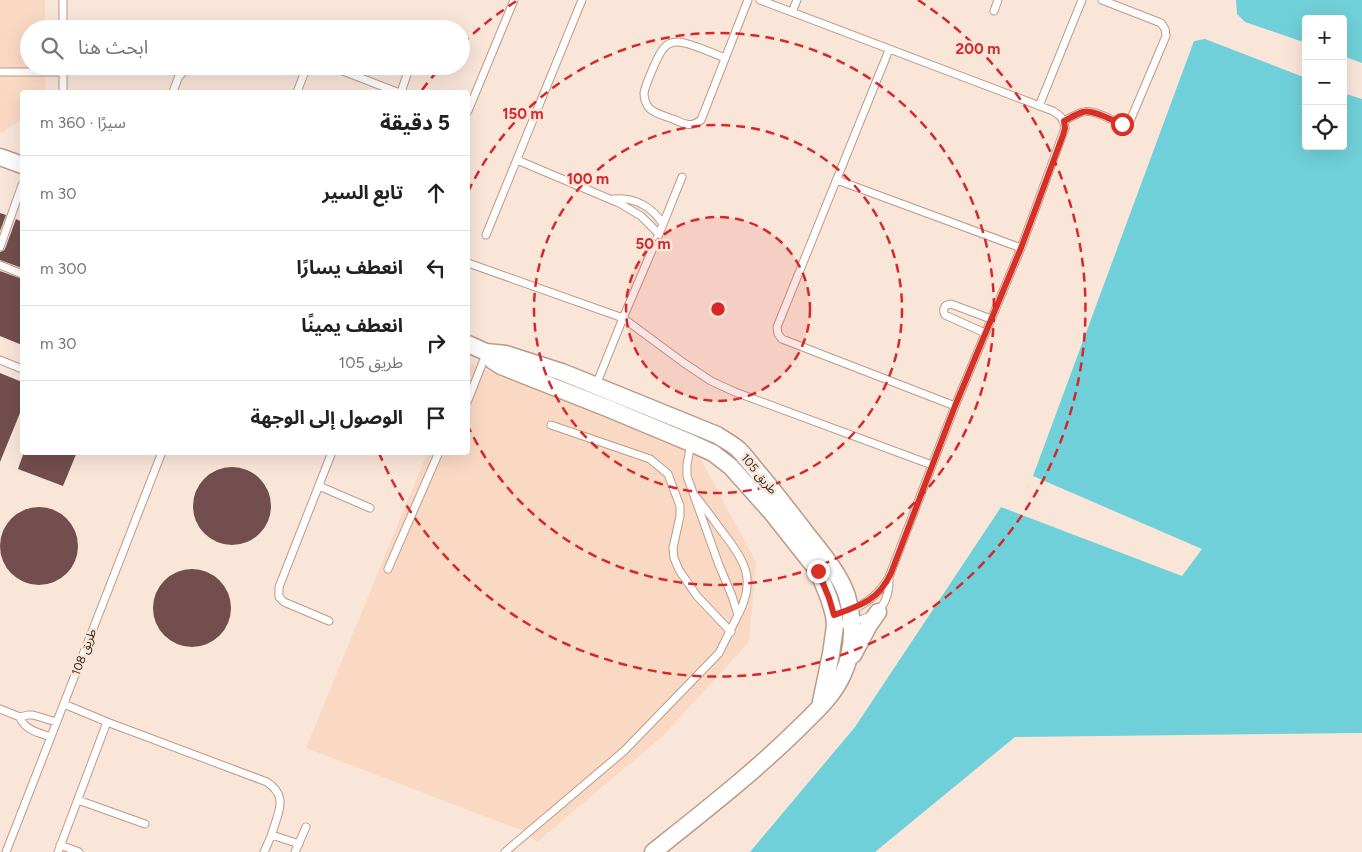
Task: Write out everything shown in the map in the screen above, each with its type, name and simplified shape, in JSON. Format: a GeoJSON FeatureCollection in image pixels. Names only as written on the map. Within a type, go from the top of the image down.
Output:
{"type":"FeatureCollection","features":[{"type":"Feature","properties":{"kind":"street"},"geometry":{"type":"LineString","coordinates":[[2,157],[20,153]]}},
{"type":"Feature","properties":{"kind":"street"},"geometry":{"type":"LineString","coordinates":[[2,157],[20,164]]}},
{"type":"Feature","properties":{"kind":"street","name":"طريق 105"},"geometry":{"type":"LineString","coordinates":[[470,345],[486,352],[506,354],[596,385],[610,400],[713,453],[731,467],[772,513],[818,571],[829,598],[834,621],[826,682],[819,708]]}},
{"type":"Feature","properties":{"kind":"street","name":"طريق 105"},"geometry":{"type":"LineString","coordinates":[[486,352],[501,366],[698,427],[717,435],[739,450],[769,484],[842,583],[851,616],[852,640],[849,658],[843,674],[832,693],[780,747],[730,790],[652,852]]}},
{"type":"Feature","properties":{"kind":"street"},"geometry":{"type":"LineString","coordinates":[[691,443],[698,427]]}},
{"type":"Feature","properties":{"kind":"street"},"geometry":{"type":"LineString","coordinates":[[843,674],[878,612]]}},
{"type":"Feature","properties":{"kind":"lane"},"geometry":{"type":"LineString","coordinates":[[63,0],[63,20]]}},
{"type":"Feature","properties":{"kind":"lane"},"geometry":{"type":"LineString","coordinates":[[470,106],[514,0]]}},
{"type":"Feature","properties":{"kind":"lane"},"geometry":{"type":"LineString","coordinates":[[486,235],[582,0]]}},
{"type":"Feature","properties":{"kind":"lane"},"geometry":{"type":"LineString","coordinates":[[725,58],[685,44],[677,42],[669,44],[659,56],[644,92],[645,100],[649,107],[655,112],[688,125],[695,124],[701,120],[748,0]]}},
{"type":"Feature","properties":{"kind":"lane"},"geometry":{"type":"LineString","coordinates":[[760,0],[1039,106],[1060,115],[1064,121],[1065,128],[1021,248],[955,406],[889,577],[873,598],[858,607],[851,616],[834,621]]}},
{"type":"Feature","properties":{"kind":"lane"},"geometry":{"type":"LineString","coordinates":[[792,12],[797,0]]}},
{"type":"Feature","properties":{"kind":"lane"},"geometry":{"type":"LineString","coordinates":[[994,11],[998,0]]}},
{"type":"Feature","properties":{"kind":"lane"},"geometry":{"type":"LineString","coordinates":[[1039,106],[1082,0]]}},
{"type":"Feature","properties":{"kind":"lane"},"geometry":{"type":"LineString","coordinates":[[1064,121],[1086,111],[1122,124],[1130,121],[1166,36],[1165,29],[1161,23],[1102,0]]}},
{"type":"Feature","properties":{"kind":"lane"},"geometry":{"type":"LineString","coordinates":[[889,50],[777,327],[778,334],[782,339],[955,406]]}},
{"type":"Feature","properties":{"kind":"lane"},"geometry":{"type":"LineString","coordinates":[[0,72],[20,71]]}},
{"type":"Feature","properties":{"kind":"lane"},"geometry":{"type":"LineString","coordinates":[[63,75],[63,90]]}},
{"type":"Feature","properties":{"kind":"lane"},"geometry":{"type":"LineString","coordinates":[[175,90],[180,75]]}},
{"type":"Feature","properties":{"kind":"lane"},"geometry":{"type":"LineString","coordinates":[[298,90],[304,75]]}},
{"type":"Feature","properties":{"kind":"lane"},"geometry":{"type":"LineString","coordinates":[[359,75],[394,90]]}},
{"type":"Feature","properties":{"kind":"lane"},"geometry":{"type":"LineString","coordinates":[[400,90],[406,75]]}},
{"type":"Feature","properties":{"kind":"lane"},"geometry":{"type":"LineString","coordinates":[[517,160],[627,207],[641,216],[659,234]]}},
{"type":"Feature","properties":{"kind":"lane"},"geometry":{"type":"LineString","coordinates":[[596,385],[682,177]]}},
{"type":"Feature","properties":{"kind":"lane"},"geometry":{"type":"LineString","coordinates":[[837,180],[1021,248]]}},
{"type":"Feature","properties":{"kind":"lane"},"geometry":{"type":"LineString","coordinates":[[0,247],[20,191]]}},
{"type":"Feature","properties":{"kind":"lane"},"geometry":{"type":"LineString","coordinates":[[611,200],[629,199],[637,202],[652,210],[663,224]]}},
{"type":"Feature","properties":{"kind":"lane"},"geometry":{"type":"LineString","coordinates":[[470,264],[623,318],[711,381],[932,465]]}},
{"type":"Feature","properties":{"kind":"lane"},"geometry":{"type":"LineString","coordinates":[[0,265],[20,273]]}},
{"type":"Feature","properties":{"kind":"lane"},"geometry":{"type":"LineString","coordinates":[[985,333],[945,315],[944,308],[951,304],[991,319]]}},
{"type":"Feature","properties":{"kind":"lane"},"geometry":{"type":"LineString","coordinates":[[470,395],[486,352]]}},
{"type":"Feature","properties":{"kind":"lane"},"geometry":{"type":"LineString","coordinates":[[0,360],[20,369]]}},
{"type":"Feature","properties":{"kind":"lane"},"geometry":{"type":"LineString","coordinates":[[550,424],[650,459],[668,474],[680,506],[680,516],[673,548],[674,558],[679,570],[697,596],[731,632]]}},
{"type":"Feature","properties":{"kind":"lane"},"geometry":{"type":"LineString","coordinates":[[691,443],[687,476],[738,615]]}},
{"type":"Feature","properties":{"kind":"lane","name":"طريق 108"},"geometry":{"type":"LineString","coordinates":[[6,852],[161,455]]}},
{"type":"Feature","properties":{"kind":"lane"},"geometry":{"type":"LineString","coordinates":[[329,621],[284,602],[279,597],[279,588],[331,455]]}},
{"type":"Feature","properties":{"kind":"lane"},"geometry":{"type":"LineString","coordinates":[[388,569],[438,455]]}},
{"type":"Feature","properties":{"kind":"lane"},"geometry":{"type":"LineString","coordinates":[[319,486],[370,508]]}},
{"type":"Feature","properties":{"kind":"lane"},"geometry":{"type":"LineString","coordinates":[[505,852],[624,751],[719,653],[731,632],[745,602],[747,576],[740,556],[692,490]]}},
{"type":"Feature","properties":{"kind":"lane"},"geometry":{"type":"LineString","coordinates":[[834,621],[851,616],[872,616],[878,612],[886,599],[889,577]]}},
{"type":"Feature","properties":{"kind":"lane"},"geometry":{"type":"LineString","coordinates":[[64,704],[267,782],[273,786],[278,793],[281,808],[264,852]]}},
{"type":"Feature","properties":{"kind":"lane"},"geometry":{"type":"LineString","coordinates":[[0,709],[20,717],[33,715],[56,722]]}},
{"type":"Feature","properties":{"kind":"lane"},"geometry":{"type":"LineString","coordinates":[[20,717],[27,727],[50,737]]}},
{"type":"Feature","properties":{"kind":"lane"},"geometry":{"type":"LineString","coordinates":[[79,852],[59,849],[107,722]]}},
{"type":"Feature","properties":{"kind":"lane"},"geometry":{"type":"LineString","coordinates":[[78,800],[145,824]]}},
{"type":"Feature","properties":{"kind":"lane"},"geometry":{"type":"LineString","coordinates":[[295,852],[306,826]]}},
{"type":"Feature","properties":{"kind":"lane"},"geometry":{"type":"LineString","coordinates":[[272,835],[299,844]]}},
{"type":"Feature","properties":{"kind":"shaded area"},"geometry":{"type":"Polygon","coordinates":[[[0,0],[45,0],[45,20],[20,20],[20,75],[45,75],[46,90],[20,90],[20,120],[2,133],[0,132],[0,0]]]}},
{"type":"Feature","properties":{"kind":"shaded area"},"geometry":{"type":"Polygon","coordinates":[[[470,364],[697,452],[756,562],[749,642],[663,736],[537,842],[523,831],[306,748],[426,455],[470,455],[470,364]]]}},
{"type":"Feature","properties":{"kind":"water"},"geometry":{"type":"Polygon","coordinates":[[[1236,0],[1362,0],[1362,63],[1347,57],[1347,15],[1302,15],[1302,42],[1245,22],[1237,14],[1236,0]]]}},
{"type":"Feature","properties":{"kind":"water"},"geometry":{"type":"Polygon","coordinates":[[[1205,39],[1302,76],[1302,150],[1347,150],[1347,94],[1362,99],[1362,733],[1015,737],[875,852],[750,852],[855,727],[1001,507],[1182,576],[1202,549],[1033,476],[1194,41],[1205,39]]]}},
{"type":"Feature","properties":{"kind":"building"},"geometry":{"type":"Polygon","coordinates":[[[0,213],[6,215],[0,231],[0,213]]]}},
{"type":"Feature","properties":{"kind":"building"},"geometry":{"type":"Polygon","coordinates":[[[16,219],[20,221],[20,267],[0,260],[0,252],[5,249],[16,219]]]}},
{"type":"Feature","properties":{"kind":"building"},"geometry":{"type":"Polygon","coordinates":[[[0,271],[20,278],[20,344],[0,336],[0,271]]]}},
{"type":"Feature","properties":{"kind":"building"},"geometry":{"type":"Polygon","coordinates":[[[0,373],[20,381],[20,413],[0,462],[0,373]]]}},
{"type":"Feature","properties":{"kind":"building"},"geometry":{"type":"Polygon","coordinates":[[[23,455],[76,455],[63,486],[18,469],[23,455]]]}},
{"type":"Feature","properties":{"kind":"building"},"geometry":{"type":"Polygon","coordinates":[[[232,467],[247,470],[264,484],[268,491],[271,506],[268,521],[254,538],[247,542],[232,545],[217,542],[200,528],[196,521],[193,506],[196,491],[210,474],[217,470],[232,467]]]}},
{"type":"Feature","properties":{"kind":"building"},"geometry":{"type":"Polygon","coordinates":[[[39,507],[54,510],[71,524],[75,531],[78,546],[75,561],[61,578],[54,582],[39,585],[24,582],[7,568],[3,561],[0,546],[3,531],[17,514],[24,510],[39,507]]]}},
{"type":"Feature","properties":{"kind":"building"},"geometry":{"type":"Polygon","coordinates":[[[192,569],[207,572],[224,586],[228,593],[231,608],[228,623],[214,640],[207,644],[192,647],[177,644],[160,630],[156,623],[153,608],[156,593],[170,576],[177,572],[192,569]]]}},
{"type":"Feature","properties":{"kind":"route"},"geometry":{"type":"LineString","coordinates":[[818,571],[834,615],[866,603],[885,584],[891,573],[955,406],[1021,248],[1063,135],[1064,121],[1086,111],[1122,124]]}}]}
